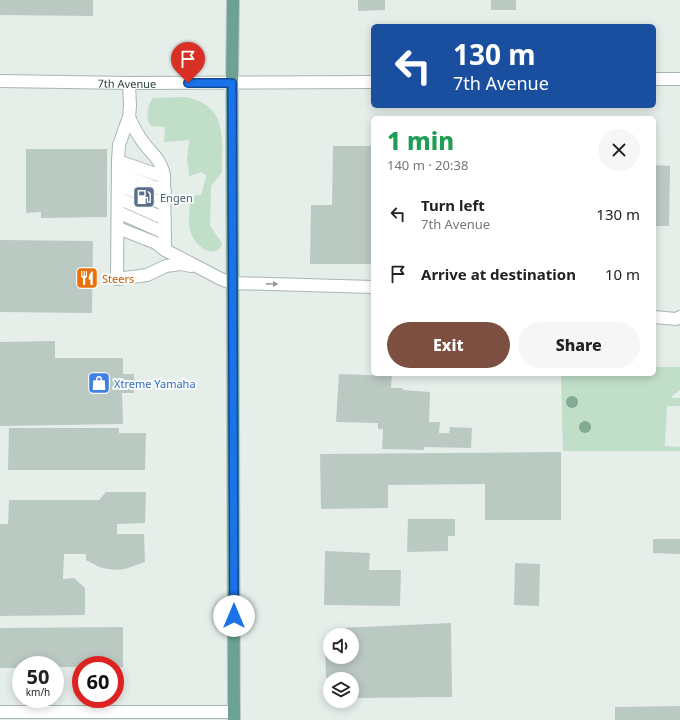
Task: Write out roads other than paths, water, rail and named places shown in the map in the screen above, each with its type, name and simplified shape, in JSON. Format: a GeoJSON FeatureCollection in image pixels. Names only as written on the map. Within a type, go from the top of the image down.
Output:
{"type":"FeatureCollection","features":[{"type":"Feature","properties":{"kind":"main road"},"geometry":{"type":"LineString","coordinates":[[233,0],[234,716]]}},
{"type":"Feature","properties":{"kind":"street"},"geometry":{"type":"LineString","coordinates":[[656,79],[680,78]]}},
{"type":"Feature","properties":{"kind":"street","name":"7th Avenue"},"geometry":{"type":"LineString","coordinates":[[0,80],[129,83],[371,82]]}},
{"type":"Feature","properties":{"kind":"street"},"geometry":{"type":"LineString","coordinates":[[129,83],[129,117],[119,145],[117,279],[147,275],[166,266],[181,264],[196,266]]}},
{"type":"Feature","properties":{"kind":"street"},"geometry":{"type":"LineString","coordinates":[[129,117],[143,142],[162,166],[164,177],[165,250]]}},
{"type":"Feature","properties":{"kind":"street"},"geometry":{"type":"LineString","coordinates":[[118,173],[164,177]]}},
{"type":"Feature","properties":{"kind":"street"},"geometry":{"type":"LineString","coordinates":[[118,173],[164,191]]}},
{"type":"Feature","properties":{"kind":"street"},"geometry":{"type":"LineString","coordinates":[[118,173],[164,204]]}},
{"type":"Feature","properties":{"kind":"street"},"geometry":{"type":"LineString","coordinates":[[118,198],[165,219]]}},
{"type":"Feature","properties":{"kind":"street"},"geometry":{"type":"LineString","coordinates":[[118,212],[165,233]]}},
{"type":"Feature","properties":{"kind":"street"},"geometry":{"type":"LineString","coordinates":[[118,228],[156,243],[165,250],[223,280],[234,283],[371,286]]}},
{"type":"Feature","properties":{"kind":"street"},"geometry":{"type":"LineString","coordinates":[[656,317],[679,319]]}},
{"type":"Feature","properties":{"kind":"street"},"geometry":{"type":"LineString","coordinates":[[0,712],[234,716]]}},
{"type":"Feature","properties":{"kind":"place","name":"Engen"},"geometry":{"type":"Point","coordinates":[144,197]}},
{"type":"Feature","properties":{"kind":"place","name":"Steers"},"geometry":{"type":"Point","coordinates":[87,278]}},
{"type":"Feature","properties":{"kind":"place","name":"Xtreme Yamaha"},"geometry":{"type":"Point","coordinates":[99,383]}}]}
